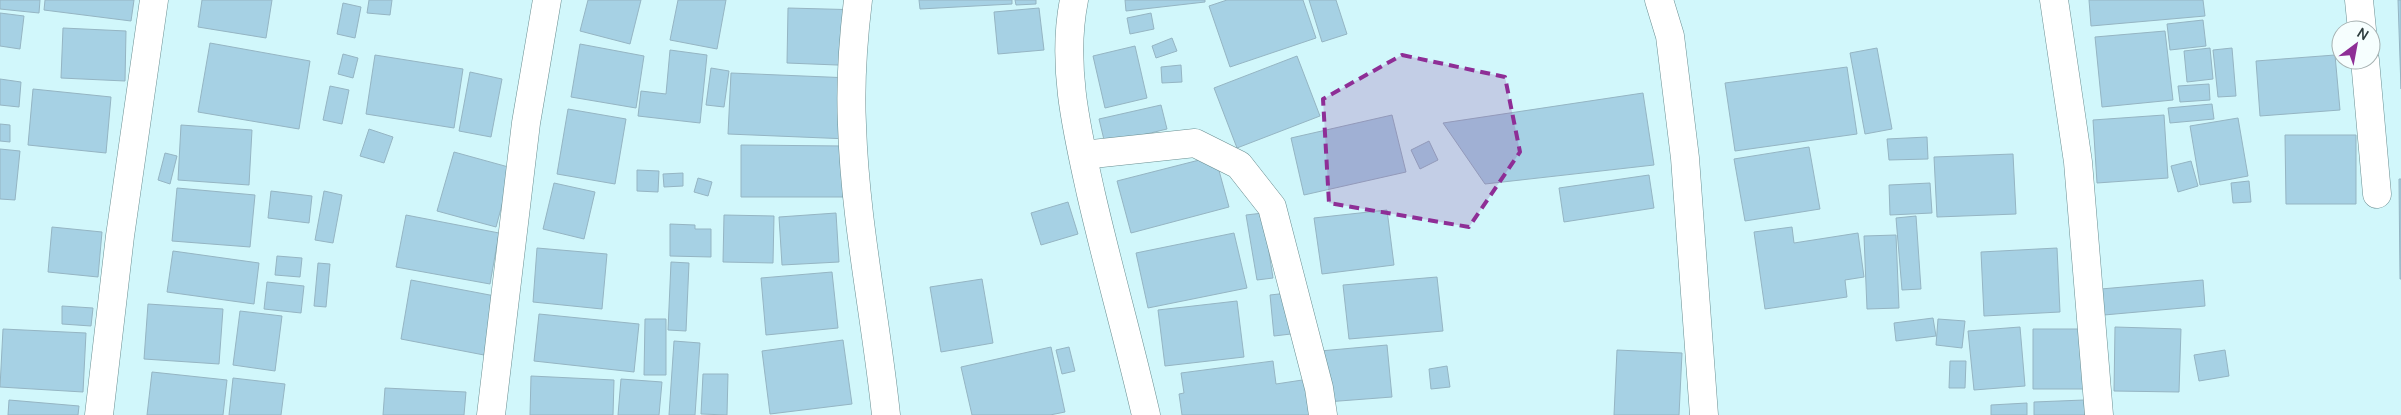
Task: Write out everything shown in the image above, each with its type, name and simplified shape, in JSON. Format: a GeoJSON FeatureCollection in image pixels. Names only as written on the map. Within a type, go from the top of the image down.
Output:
{"type":"FeatureCollection","features":[{"type":"Feature","properties":{"kind":"street"},"geometry":{"type":"LineString","coordinates":[[99,415],[120,236],[154,0]]}},
{"type":"Feature","properties":{"kind":"street"},"geometry":{"type":"LineString","coordinates":[[491,415],[526,123],[547,0]]}},
{"type":"Feature","properties":{"kind":"street"},"geometry":{"type":"LineString","coordinates":[[858,0],[854,35],[852,125],[861,221],[886,415]]}},
{"type":"Feature","properties":{"kind":"street"},"geometry":{"type":"LineString","coordinates":[[1074,0],[1069,26],[1069,69],[1083,155],[1146,415]]}},
{"type":"Feature","properties":{"kind":"street"},"geometry":{"type":"LineString","coordinates":[[1659,0],[1670,36],[1685,158],[1704,415]]}},
{"type":"Feature","properties":{"kind":"street"},"geometry":{"type":"LineString","coordinates":[[2054,0],[2078,162],[2099,415]]}},
{"type":"Feature","properties":{"kind":"street"},"geometry":{"type":"LineString","coordinates":[[2360,0],[2361,20]]}},
{"type":"Feature","properties":{"kind":"street"},"geometry":{"type":"LineString","coordinates":[[2366,70],[2377,194]]}},
{"type":"Feature","properties":{"kind":"street"},"geometry":{"type":"LineString","coordinates":[[1083,155],[1196,142],[1239,165],[1272,207],[1319,388],[1323,415]]}},
{"type":"Feature","properties":{"kind":"highlighted area"},"geometry":{"type":"Polygon","coordinates":[[[1402,55],[1505,77],[1520,152],[1469,227],[1329,203],[1323,99],[1402,55]]]}},
{"type":"Feature","properties":{"kind":"building"},"geometry":{"type":"Polygon","coordinates":[[[0,0],[40,0],[39,13],[0,9],[0,0]]]}},
{"type":"Feature","properties":{"kind":"building"},"geometry":{"type":"Polygon","coordinates":[[[45,0],[134,0],[131,21],[44,10],[45,0]]]}},
{"type":"Feature","properties":{"kind":"building"},"geometry":{"type":"Polygon","coordinates":[[[202,0],[272,0],[266,38],[198,27],[202,0]]]}},
{"type":"Feature","properties":{"kind":"building"},"geometry":{"type":"Polygon","coordinates":[[[369,0],[392,0],[390,15],[367,13],[369,0]]]}},
{"type":"Feature","properties":{"kind":"building"},"geometry":{"type":"Polygon","coordinates":[[[588,0],[641,0],[630,44],[580,31],[588,0]]]}},
{"type":"Feature","properties":{"kind":"building"},"geometry":{"type":"Polygon","coordinates":[[[678,0],[726,0],[717,49],[670,40],[678,0]]]}},
{"type":"Feature","properties":{"kind":"building"},"geometry":{"type":"Polygon","coordinates":[[[919,0],[1012,0],[1012,4],[920,9],[919,0]]]}},
{"type":"Feature","properties":{"kind":"building"},"geometry":{"type":"Polygon","coordinates":[[[1015,0],[1036,0],[1036,4],[1016,5],[1015,0]]]}},
{"type":"Feature","properties":{"kind":"building"},"geometry":{"type":"Polygon","coordinates":[[[1125,0],[1205,0],[1205,2],[1126,11],[1125,0]]]}},
{"type":"Feature","properties":{"kind":"building"},"geometry":{"type":"Polygon","coordinates":[[[1227,0],[1303,0],[1316,38],[1230,67],[1209,6],[1227,0]]]}},
{"type":"Feature","properties":{"kind":"building"},"geometry":{"type":"Polygon","coordinates":[[[1309,0],[1336,0],[1347,34],[1322,42],[1309,0]]]}},
{"type":"Feature","properties":{"kind":"building"},"geometry":{"type":"Polygon","coordinates":[[[2089,0],[2203,0],[2205,16],[2091,26],[2089,0]]]}},
{"type":"Feature","properties":{"kind":"building"},"geometry":{"type":"Polygon","coordinates":[[[2398,0],[2401,0],[2401,89],[2398,0]]]}},
{"type":"Feature","properties":{"kind":"building"},"geometry":{"type":"Polygon","coordinates":[[[343,3],[361,7],[355,38],[337,34],[343,3]]]}},
{"type":"Feature","properties":{"kind":"building"},"geometry":{"type":"Polygon","coordinates":[[[788,8],[863,10],[862,66],[787,63],[788,8]]]}},
{"type":"Feature","properties":{"kind":"building"},"geometry":{"type":"Polygon","coordinates":[[[1039,8],[1044,50],[998,54],[994,12],[1039,8]]]}},
{"type":"Feature","properties":{"kind":"building"},"geometry":{"type":"Polygon","coordinates":[[[0,13],[24,16],[20,49],[0,46],[0,13]]]}},
{"type":"Feature","properties":{"kind":"building"},"geometry":{"type":"Polygon","coordinates":[[[1151,13],[1154,29],[1130,34],[1127,18],[1151,13]]]}},
{"type":"Feature","properties":{"kind":"building"},"geometry":{"type":"Polygon","coordinates":[[[2203,20],[2206,46],[2170,50],[2167,24],[2203,20]]]}},
{"type":"Feature","properties":{"kind":"building"},"geometry":{"type":"Polygon","coordinates":[[[63,28],[126,31],[125,81],[61,78],[63,28]]]}},
{"type":"Feature","properties":{"kind":"building"},"geometry":{"type":"Polygon","coordinates":[[[2165,31],[2173,100],[2102,107],[2095,37],[2165,31]]]}},
{"type":"Feature","properties":{"kind":"building"},"geometry":{"type":"Polygon","coordinates":[[[1172,38],[1177,51],[1156,58],[1152,46],[1172,38]]]}},
{"type":"Feature","properties":{"kind":"building"},"geometry":{"type":"Polygon","coordinates":[[[210,43],[310,61],[299,129],[198,112],[210,43]]]}},
{"type":"Feature","properties":{"kind":"building"},"geometry":{"type":"Polygon","coordinates":[[[580,44],[644,56],[636,108],[571,97],[580,44]]]}},
{"type":"Feature","properties":{"kind":"building"},"geometry":{"type":"Polygon","coordinates":[[[1135,46],[1147,98],[1105,108],[1093,56],[1135,46]]]}},
{"type":"Feature","properties":{"kind":"building"},"geometry":{"type":"Polygon","coordinates":[[[1877,48],[1892,129],[1865,134],[1850,53],[1877,48]]]}},
{"type":"Feature","properties":{"kind":"building"},"geometry":{"type":"Polygon","coordinates":[[[2210,48],[2213,79],[2187,82],[2184,51],[2210,48]]]}},
{"type":"Feature","properties":{"kind":"building"},"geometry":{"type":"Polygon","coordinates":[[[2232,48],[2236,96],[2218,97],[2213,50],[2232,48]]]}},
{"type":"Feature","properties":{"kind":"building"},"geometry":{"type":"Polygon","coordinates":[[[670,50],[707,55],[700,123],[638,116],[641,91],[666,94],[670,50]]]}},
{"type":"Feature","properties":{"kind":"building"},"geometry":{"type":"Polygon","coordinates":[[[343,54],[358,58],[353,78],[338,74],[343,54]]]}},
{"type":"Feature","properties":{"kind":"building"},"geometry":{"type":"Polygon","coordinates":[[[375,55],[463,69],[454,128],[366,114],[375,55]]]}},
{"type":"Feature","properties":{"kind":"building"},"geometry":{"type":"Polygon","coordinates":[[[2331,55],[2331,70],[2336,70],[2340,110],[2260,116],[2256,61],[2331,55]]]}},
{"type":"Feature","properties":{"kind":"building"},"geometry":{"type":"Polygon","coordinates":[[[1297,56],[1320,116],[1237,148],[1214,88],[1297,56]]]}},
{"type":"Feature","properties":{"kind":"building"},"geometry":{"type":"Polygon","coordinates":[[[1181,65],[1182,82],[1162,83],[1161,67],[1181,65]]]}},
{"type":"Feature","properties":{"kind":"building"},"geometry":{"type":"Polygon","coordinates":[[[1847,67],[1857,134],[1735,151],[1725,83],[1847,67]]]}},
{"type":"Feature","properties":{"kind":"building"},"geometry":{"type":"Polygon","coordinates":[[[711,68],[729,71],[724,107],[706,105],[711,68]]]}},
{"type":"Feature","properties":{"kind":"building"},"geometry":{"type":"Polygon","coordinates":[[[470,72],[502,79],[491,137],[459,131],[470,72]]]}},
{"type":"Feature","properties":{"kind":"building"},"geometry":{"type":"Polygon","coordinates":[[[731,73],[851,78],[849,139],[728,134],[731,73]]]}},
{"type":"Feature","properties":{"kind":"building"},"geometry":{"type":"Polygon","coordinates":[[[0,79],[21,82],[19,107],[0,105],[0,79]]]}},
{"type":"Feature","properties":{"kind":"building"},"geometry":{"type":"Polygon","coordinates":[[[2209,84],[2210,100],[2180,102],[2178,86],[2209,84]]]}},
{"type":"Feature","properties":{"kind":"building"},"geometry":{"type":"Polygon","coordinates":[[[330,86],[349,90],[342,124],[323,120],[330,86]]]}},
{"type":"Feature","properties":{"kind":"building"},"geometry":{"type":"Polygon","coordinates":[[[33,89],[111,97],[106,153],[28,145],[33,89]]]}},
{"type":"Feature","properties":{"kind":"building"},"geometry":{"type":"Polygon","coordinates":[[[1643,93],[1654,165],[1485,184],[1443,123],[1643,93]]]}},
{"type":"Feature","properties":{"kind":"building"},"geometry":{"type":"Polygon","coordinates":[[[2212,104],[2214,119],[2170,123],[2168,108],[2212,104]]]}},
{"type":"Feature","properties":{"kind":"building"},"geometry":{"type":"Polygon","coordinates":[[[1161,105],[1167,129],[1105,144],[1099,119],[1161,105]]]}},
{"type":"Feature","properties":{"kind":"building"},"geometry":{"type":"Polygon","coordinates":[[[568,109],[626,119],[615,184],[557,174],[568,109]]]}},
{"type":"Feature","properties":{"kind":"building"},"geometry":{"type":"Polygon","coordinates":[[[1392,115],[1406,172],[1304,195],[1291,138],[1392,115]]]}},
{"type":"Feature","properties":{"kind":"building"},"geometry":{"type":"Polygon","coordinates":[[[2164,115],[2168,178],[2097,183],[2093,120],[2164,115]]]}},
{"type":"Feature","properties":{"kind":"building"},"geometry":{"type":"Polygon","coordinates":[[[2238,118],[2248,176],[2200,185],[2190,126],[2238,118]]]}},
{"type":"Feature","properties":{"kind":"building"},"geometry":{"type":"Polygon","coordinates":[[[0,124],[10,125],[10,142],[0,141],[0,124]]]}},
{"type":"Feature","properties":{"kind":"building"},"geometry":{"type":"Polygon","coordinates":[[[181,125],[252,130],[249,185],[178,180],[181,125]]]}},
{"type":"Feature","properties":{"kind":"building"},"geometry":{"type":"Polygon","coordinates":[[[369,129],[393,137],[384,163],[360,156],[369,129]]]}},
{"type":"Feature","properties":{"kind":"building"},"geometry":{"type":"Polygon","coordinates":[[[2285,135],[2356,135],[2356,204],[2286,204],[2285,135]]]}},
{"type":"Feature","properties":{"kind":"building"},"geometry":{"type":"Polygon","coordinates":[[[1927,137],[1928,159],[1889,160],[1887,139],[1927,137]]]}},
{"type":"Feature","properties":{"kind":"building"},"geometry":{"type":"Polygon","coordinates":[[[1429,141],[1438,160],[1420,169],[1411,150],[1429,141]]]}},
{"type":"Feature","properties":{"kind":"building"},"geometry":{"type":"Polygon","coordinates":[[[741,145],[843,146],[843,197],[741,197],[741,145]]]}},
{"type":"Feature","properties":{"kind":"building"},"geometry":{"type":"Polygon","coordinates":[[[1809,147],[1820,209],[1745,221],[1734,159],[1809,147]]]}},
{"type":"Feature","properties":{"kind":"building"},"geometry":{"type":"Polygon","coordinates":[[[0,149],[20,151],[15,200],[0,199],[0,149]]]}},
{"type":"Feature","properties":{"kind":"building"},"geometry":{"type":"Polygon","coordinates":[[[454,152],[512,168],[496,227],[437,211],[454,152]]]}},
{"type":"Feature","properties":{"kind":"building"},"geometry":{"type":"Polygon","coordinates":[[[165,153],[177,156],[170,184],[158,180],[165,153]]]}},
{"type":"Feature","properties":{"kind":"building"},"geometry":{"type":"Polygon","coordinates":[[[2013,154],[2016,214],[1937,217],[1934,157],[2013,154]]]}},
{"type":"Feature","properties":{"kind":"building"},"geometry":{"type":"Polygon","coordinates":[[[1215,156],[1229,207],[1131,233],[1117,181],[1215,156]]]}},
{"type":"Feature","properties":{"kind":"building"},"geometry":{"type":"Polygon","coordinates":[[[2191,161],[2198,186],[2178,192],[2171,166],[2191,161]]]}},
{"type":"Feature","properties":{"kind":"building"},"geometry":{"type":"Polygon","coordinates":[[[637,170],[659,171],[658,192],[637,191],[637,170]]]}},
{"type":"Feature","properties":{"kind":"building"},"geometry":{"type":"Polygon","coordinates":[[[683,173],[683,186],[664,187],[663,174],[683,173]]]}},
{"type":"Feature","properties":{"kind":"building"},"geometry":{"type":"Polygon","coordinates":[[[1649,175],[1654,208],[1564,222],[1559,188],[1649,175]]]}},
{"type":"Feature","properties":{"kind":"building"},"geometry":{"type":"Polygon","coordinates":[[[698,178],[712,182],[708,196],[694,192],[698,178]]]}},
{"type":"Feature","properties":{"kind":"building"},"geometry":{"type":"Polygon","coordinates":[[[2399,179],[2401,179],[2401,279],[2400,279],[2399,179]]]}},
{"type":"Feature","properties":{"kind":"building"},"geometry":{"type":"Polygon","coordinates":[[[2249,181],[2251,202],[2233,203],[2231,183],[2249,181]]]}},
{"type":"Feature","properties":{"kind":"building"},"geometry":{"type":"Polygon","coordinates":[[[554,183],[595,192],[584,239],[543,229],[554,183]]]}},
{"type":"Feature","properties":{"kind":"building"},"geometry":{"type":"Polygon","coordinates":[[[1930,183],[1932,213],[1890,215],[1889,185],[1930,183]]]}},
{"type":"Feature","properties":{"kind":"building"},"geometry":{"type":"Polygon","coordinates":[[[177,188],[255,195],[250,247],[172,241],[177,188]]]}},
{"type":"Feature","properties":{"kind":"building"},"geometry":{"type":"Polygon","coordinates":[[[271,191],[312,196],[309,223],[268,218],[271,191]]]}},
{"type":"Feature","properties":{"kind":"building"},"geometry":{"type":"Polygon","coordinates":[[[324,191],[342,195],[333,243],[315,240],[324,191]]]}},
{"type":"Feature","properties":{"kind":"building"},"geometry":{"type":"Polygon","coordinates":[[[1068,202],[1078,234],[1041,245],[1031,213],[1068,202]]]}},
{"type":"Feature","properties":{"kind":"building"},"geometry":{"type":"Polygon","coordinates":[[[1387,210],[1394,265],[1322,274],[1314,218],[1387,210]]]}},
{"type":"Feature","properties":{"kind":"building"},"geometry":{"type":"Polygon","coordinates":[[[836,213],[839,262],[782,265],[779,217],[836,213]]]}},
{"type":"Feature","properties":{"kind":"building"},"geometry":{"type":"Polygon","coordinates":[[[1263,213],[1273,278],[1257,280],[1246,215],[1263,213]]]}},
{"type":"Feature","properties":{"kind":"building"},"geometry":{"type":"Polygon","coordinates":[[[406,215],[499,233],[490,284],[396,267],[406,215]]]}},
{"type":"Feature","properties":{"kind":"building"},"geometry":{"type":"Polygon","coordinates":[[[724,215],[774,216],[773,263],[723,262],[724,215]]]}},
{"type":"Feature","properties":{"kind":"building"},"geometry":{"type":"Polygon","coordinates":[[[1916,216],[1921,289],[1902,290],[1896,218],[1916,216]]]}},
{"type":"Feature","properties":{"kind":"building"},"geometry":{"type":"Polygon","coordinates":[[[670,224],[695,225],[695,229],[711,229],[711,257],[670,256],[670,224]]]}},
{"type":"Feature","properties":{"kind":"building"},"geometry":{"type":"Polygon","coordinates":[[[52,227],[102,232],[98,277],[48,272],[52,227]]]}},
{"type":"Feature","properties":{"kind":"building"},"geometry":{"type":"Polygon","coordinates":[[[1792,227],[1794,243],[1858,233],[1864,277],[1845,280],[1847,297],[1765,309],[1754,232],[1792,227]]]}},
{"type":"Feature","properties":{"kind":"building"},"geometry":{"type":"Polygon","coordinates":[[[1234,233],[1247,288],[1148,308],[1136,253],[1234,233]]]}},
{"type":"Feature","properties":{"kind":"building"},"geometry":{"type":"Polygon","coordinates":[[[1896,235],[1899,308],[1867,309],[1864,236],[1896,235]]]}},
{"type":"Feature","properties":{"kind":"building"},"geometry":{"type":"Polygon","coordinates":[[[537,248],[607,254],[602,309],[533,302],[537,248]]]}},
{"type":"Feature","properties":{"kind":"building"},"geometry":{"type":"Polygon","coordinates":[[[2057,248],[2060,312],[1984,316],[1981,252],[2057,248]]]}},
{"type":"Feature","properties":{"kind":"building"},"geometry":{"type":"Polygon","coordinates":[[[173,251],[259,263],[254,304],[167,292],[173,251]]]}},
{"type":"Feature","properties":{"kind":"building"},"geometry":{"type":"Polygon","coordinates":[[[277,256],[302,258],[300,277],[275,275],[277,256]]]}},
{"type":"Feature","properties":{"kind":"building"},"geometry":{"type":"Polygon","coordinates":[[[671,262],[689,263],[686,331],[668,330],[671,262]]]}},
{"type":"Feature","properties":{"kind":"building"},"geometry":{"type":"Polygon","coordinates":[[[318,263],[330,264],[326,307],[314,306],[318,263]]]}},
{"type":"Feature","properties":{"kind":"building"},"geometry":{"type":"Polygon","coordinates":[[[832,272],[838,328],[766,335],[761,278],[832,272]]]}},
{"type":"Feature","properties":{"kind":"building"},"geometry":{"type":"Polygon","coordinates":[[[1437,277],[1443,331],[1349,339],[1343,285],[1437,277]]]}},
{"type":"Feature","properties":{"kind":"building"},"geometry":{"type":"Polygon","coordinates":[[[982,279],[993,343],[941,352],[930,287],[982,279]]]}},
{"type":"Feature","properties":{"kind":"building"},"geometry":{"type":"Polygon","coordinates":[[[411,280],[495,296],[484,355],[401,339],[411,280]]]}},
{"type":"Feature","properties":{"kind":"building"},"geometry":{"type":"Polygon","coordinates":[[[2203,280],[2205,306],[2104,315],[2101,289],[2203,280]]]}},
{"type":"Feature","properties":{"kind":"building"},"geometry":{"type":"Polygon","coordinates":[[[267,282],[304,286],[301,313],[264,309],[267,282]]]}},
{"type":"Feature","properties":{"kind":"building"},"geometry":{"type":"Polygon","coordinates":[[[1288,293],[1291,334],[1274,336],[1270,295],[1288,293]]]}},
{"type":"Feature","properties":{"kind":"building"},"geometry":{"type":"Polygon","coordinates":[[[1237,301],[1244,357],[1165,366],[1158,310],[1237,301]]]}},
{"type":"Feature","properties":{"kind":"building"},"geometry":{"type":"Polygon","coordinates":[[[148,304],[223,309],[219,364],[144,359],[148,304]]]}},
{"type":"Feature","properties":{"kind":"building"},"geometry":{"type":"Polygon","coordinates":[[[62,306],[93,308],[91,326],[62,324],[62,306]]]}},
{"type":"Feature","properties":{"kind":"building"},"geometry":{"type":"Polygon","coordinates":[[[240,311],[282,316],[275,371],[233,365],[240,311]]]}},
{"type":"Feature","properties":{"kind":"building"},"geometry":{"type":"Polygon","coordinates":[[[539,314],[639,324],[634,372],[534,361],[539,314]]]}},
{"type":"Feature","properties":{"kind":"building"},"geometry":{"type":"Polygon","coordinates":[[[1933,318],[1936,336],[1896,341],[1894,323],[1933,318]]]}},
{"type":"Feature","properties":{"kind":"building"},"geometry":{"type":"Polygon","coordinates":[[[645,319],[666,319],[666,375],[644,375],[645,319]]]}},
{"type":"Feature","properties":{"kind":"building"},"geometry":{"type":"Polygon","coordinates":[[[1938,319],[1965,321],[1962,348],[1936,345],[1938,319]]]}},
{"type":"Feature","properties":{"kind":"building"},"geometry":{"type":"Polygon","coordinates":[[[2020,327],[2025,386],[1974,390],[1968,331],[2020,327]]]}},
{"type":"Feature","properties":{"kind":"building"},"geometry":{"type":"Polygon","coordinates":[[[2115,327],[2181,329],[2179,392],[2114,391],[2115,327]]]}},
{"type":"Feature","properties":{"kind":"building"},"geometry":{"type":"Polygon","coordinates":[[[3,329],[86,333],[83,392],[0,387],[3,329]]]}},
{"type":"Feature","properties":{"kind":"building"},"geometry":{"type":"Polygon","coordinates":[[[2033,329],[2085,329],[2086,389],[2033,389],[2033,329]]]}},
{"type":"Feature","properties":{"kind":"building"},"geometry":{"type":"Polygon","coordinates":[[[843,340],[852,404],[770,414],[762,351],[843,340]]]}},
{"type":"Feature","properties":{"kind":"building"},"geometry":{"type":"Polygon","coordinates":[[[674,341],[700,343],[695,415],[669,415],[674,341]]]}},
{"type":"Feature","properties":{"kind":"building"},"geometry":{"type":"Polygon","coordinates":[[[1387,345],[1392,397],[1326,402],[1320,351],[1387,345]]]}},
{"type":"Feature","properties":{"kind":"building"},"geometry":{"type":"Polygon","coordinates":[[[1051,347],[1065,412],[1050,415],[972,415],[961,367],[1051,347]]]}},
{"type":"Feature","properties":{"kind":"building"},"geometry":{"type":"Polygon","coordinates":[[[1069,347],[1075,371],[1062,374],[1056,350],[1069,347]]]}},
{"type":"Feature","properties":{"kind":"building"},"geometry":{"type":"Polygon","coordinates":[[[1617,350],[1682,353],[1679,415],[1614,415],[1617,350]]]}},
{"type":"Feature","properties":{"kind":"building"},"geometry":{"type":"Polygon","coordinates":[[[2225,350],[2229,376],[2199,381],[2194,355],[2225,350]]]}},
{"type":"Feature","properties":{"kind":"building"},"geometry":{"type":"Polygon","coordinates":[[[1273,361],[1276,384],[1309,379],[1310,415],[1182,415],[1179,394],[1184,393],[1181,373],[1273,361]]]}},
{"type":"Feature","properties":{"kind":"building"},"geometry":{"type":"Polygon","coordinates":[[[1950,361],[1966,361],[1965,388],[1949,388],[1950,361]]]}},
{"type":"Feature","properties":{"kind":"building"},"geometry":{"type":"Polygon","coordinates":[[[1447,366],[1450,387],[1431,389],[1429,369],[1447,366]]]}},
{"type":"Feature","properties":{"kind":"building"},"geometry":{"type":"Polygon","coordinates":[[[152,372],[227,380],[223,415],[147,415],[152,372]]]}},
{"type":"Feature","properties":{"kind":"building"},"geometry":{"type":"Polygon","coordinates":[[[703,374],[728,374],[727,415],[701,414],[703,374]]]}},
{"type":"Feature","properties":{"kind":"building"},"geometry":{"type":"Polygon","coordinates":[[[531,376],[614,380],[613,415],[530,415],[531,376]]]}},
{"type":"Feature","properties":{"kind":"building"},"geometry":{"type":"Polygon","coordinates":[[[233,378],[285,384],[281,415],[229,415],[233,378]]]}},
{"type":"Feature","properties":{"kind":"building"},"geometry":{"type":"Polygon","coordinates":[[[621,379],[662,382],[659,415],[618,415],[621,379]]]}},
{"type":"Feature","properties":{"kind":"building"},"geometry":{"type":"Polygon","coordinates":[[[385,388],[466,392],[464,415],[383,415],[385,388]]]}},
{"type":"Feature","properties":{"kind":"building"},"geometry":{"type":"Polygon","coordinates":[[[9,400],[79,406],[78,415],[8,415],[9,400]]]}},
{"type":"Feature","properties":{"kind":"building"},"geometry":{"type":"Polygon","coordinates":[[[2084,400],[2085,415],[2034,415],[2034,402],[2084,400]]]}},
{"type":"Feature","properties":{"kind":"building"},"geometry":{"type":"Polygon","coordinates":[[[2027,403],[2027,415],[1991,415],[1991,405],[2027,403]]]}}]}
